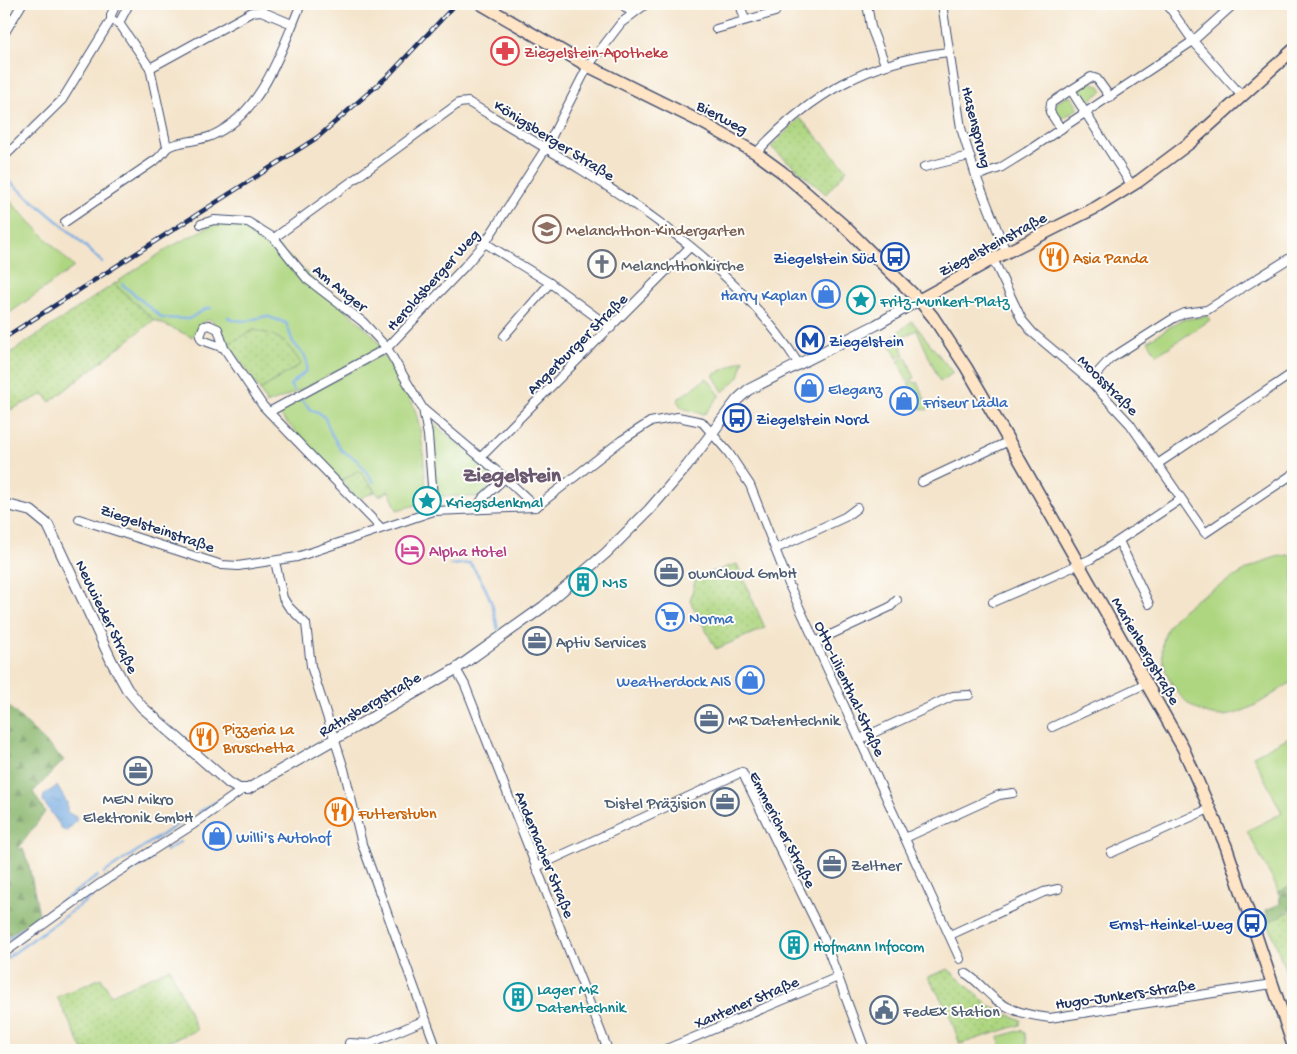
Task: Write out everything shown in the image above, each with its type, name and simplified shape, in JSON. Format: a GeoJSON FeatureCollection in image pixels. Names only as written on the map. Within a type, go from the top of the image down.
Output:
{"type":"FeatureCollection","features":[{"type":"Feature","properties":{"kind":"main road","name":"Bierweg"},"geometry":{"type":"LineString","coordinates":[[481,4],[588,66],[705,124],[756,153],[782,172],[842,224],[919,300]]}},
{"type":"Feature","properties":{"kind":"main road","name":"Ziegelsteinstraße"},"geometry":{"type":"LineString","coordinates":[[919,300],[1006,252],[1097,207],[1132,186],[1186,146],[1293,50]]}},
{"type":"Feature","properties":{"kind":"main road","name":"Marienbergstraße"},"geometry":{"type":"LineString","coordinates":[[919,300],[956,351],[1183,748],[1211,808],[1226,846],[1293,1043]]}},
{"type":"Feature","properties":{"kind":"street"},"geometry":{"type":"LineString","coordinates":[[4,34],[22,4]]}},
{"type":"Feature","properties":{"kind":"street"},"geometry":{"type":"LineString","coordinates":[[116,4],[111,15],[150,68],[167,147]]}},
{"type":"Feature","properties":{"kind":"street"},"geometry":{"type":"LineString","coordinates":[[4,157],[62,100],[129,4]]}},
{"type":"Feature","properties":{"kind":"street"},"geometry":{"type":"LineString","coordinates":[[65,222],[157,159],[167,147],[210,137],[229,126],[254,101],[270,75],[301,4]]}},
{"type":"Feature","properties":{"kind":"street"},"geometry":{"type":"LineString","coordinates":[[622,4],[632,13]]}},
{"type":"Feature","properties":{"kind":"street","name":"Heroldsberger Weg"},"geometry":{"type":"LineString","coordinates":[[269,412],[387,348],[410,325],[484,243],[546,148],[588,66],[614,31],[632,13],[646,4]]}},
{"type":"Feature","properties":{"kind":"street"},"geometry":{"type":"LineString","coordinates":[[740,4],[744,20]]}},
{"type":"Feature","properties":{"kind":"street"},"geometry":{"type":"LineString","coordinates":[[867,4],[871,27],[885,64]]}},
{"type":"Feature","properties":{"kind":"street","name":"Hasensprung"},"geometry":{"type":"LineString","coordinates":[[942,4],[955,97],[969,156],[1006,252]]}},
{"type":"Feature","properties":{"kind":"street"},"geometry":{"type":"LineString","coordinates":[[1167,4],[1193,42],[1242,96]]}},
{"type":"Feature","properties":{"kind":"street"},"geometry":{"type":"LineString","coordinates":[[976,176],[1000,168],[1193,42],[1234,4]]}},
{"type":"Feature","properties":{"kind":"street"},"geometry":{"type":"LineString","coordinates":[[150,68],[252,12],[261,11],[292,24]]}},
{"type":"Feature","properties":{"kind":"street"},"geometry":{"type":"LineString","coordinates":[[716,29],[775,12]]}},
{"type":"Feature","properties":{"kind":"street"},"geometry":{"type":"LineString","coordinates":[[756,153],[805,106],[846,81],[885,64],[948,52]]}},
{"type":"Feature","properties":{"kind":"street"},"geometry":{"type":"LineString","coordinates":[[1061,129],[1050,112],[1051,103],[1091,77],[1098,79],[1110,97]]}},
{"type":"Feature","properties":{"kind":"street"},"geometry":{"type":"LineString","coordinates":[[1071,90],[1132,186]]}},
{"type":"Feature","properties":{"kind":"street","name":"Königsberger Straße"},"geometry":{"type":"LineString","coordinates":[[274,238],[459,103],[468,102],[601,182],[690,247],[746,296],[772,326],[798,363]]}},
{"type":"Feature","properties":{"kind":"street"},"geometry":{"type":"LineString","coordinates":[[924,167],[969,156]]}},
{"type":"Feature","properties":{"kind":"street","name":"Am Anger"},"geometry":{"type":"LineString","coordinates":[[201,224],[214,220],[248,222],[274,238],[307,279],[363,322],[387,348],[423,409],[481,457],[536,507]]}},
{"type":"Feature","properties":{"kind":"street"},"geometry":{"type":"LineString","coordinates":[[484,243],[550,283],[611,328]]}},
{"type":"Feature","properties":{"kind":"street","name":"Angerburger Straße"},"geometry":{"type":"LineString","coordinates":[[481,457],[690,247]]}},
{"type":"Feature","properties":{"kind":"street"},"geometry":{"type":"LineString","coordinates":[[1090,381],[1110,359],[1174,318],[1185,313],[1207,310],[1293,256]]}},
{"type":"Feature","properties":{"kind":"street","name":"Moosstraße"},"geometry":{"type":"LineString","coordinates":[[993,259],[1022,320],[1033,333],[1090,381],[1130,424],[1205,533],[1293,474]]}},
{"type":"Feature","properties":{"kind":"street"},"geometry":{"type":"LineString","coordinates":[[504,336],[550,283]]}},
{"type":"Feature","properties":{"kind":"street","name":"Ziegelsteinstraße"},"geometry":{"type":"LineString","coordinates":[[712,432],[744,394],[798,363],[876,325],[919,300]]}},
{"type":"Feature","properties":{"kind":"street"},"geometry":{"type":"LineString","coordinates":[[224,348],[269,412],[380,528]]}},
{"type":"Feature","properties":{"kind":"street"},"geometry":{"type":"LineString","coordinates":[[1159,464],[1293,373]]}},
{"type":"Feature","properties":{"kind":"street"},"geometry":{"type":"LineString","coordinates":[[423,409],[428,435],[434,511]]}},
{"type":"Feature","properties":{"kind":"street"},"geometry":{"type":"LineString","coordinates":[[536,507],[622,440],[650,422],[670,417],[688,417],[702,422],[712,432]]}},
{"type":"Feature","properties":{"kind":"street","name":"Otto-Lilienthal-Straße"},"geometry":{"type":"LineString","coordinates":[[712,432],[750,485],[815,642],[960,959]]}},
{"type":"Feature","properties":{"kind":"street","name":"Rathsbergstraße"},"geometry":{"type":"LineString","coordinates":[[4,952],[105,880],[194,824],[242,790],[256,786],[456,669],[539,610],[606,553],[666,492],[712,432]]}},
{"type":"Feature","properties":{"kind":"street"},"geometry":{"type":"LineString","coordinates":[[922,482],[1009,441]]}},
{"type":"Feature","properties":{"kind":"street"},"geometry":{"type":"LineString","coordinates":[[476,508],[482,498],[505,478]]}},
{"type":"Feature","properties":{"kind":"street"},"geometry":{"type":"LineString","coordinates":[[993,602],[1079,564],[1119,541],[1182,499]]}},
{"type":"Feature","properties":{"kind":"street","name":"Neuwieder Straße"},"geometry":{"type":"LineString","coordinates":[[4,504],[25,508],[41,517],[51,530],[112,662],[127,689],[142,707],[223,778],[242,790]]}},
{"type":"Feature","properties":{"kind":"street","name":"Ziegelsteinstraße"},"geometry":{"type":"LineString","coordinates":[[79,519],[214,564],[238,566],[276,561],[317,552],[380,528],[434,511],[536,507]]}},
{"type":"Feature","properties":{"kind":"street"},"geometry":{"type":"LineString","coordinates":[[775,549],[846,517],[857,508]]}},
{"type":"Feature","properties":{"kind":"street"},"geometry":{"type":"LineString","coordinates":[[1119,541],[1149,604]]}},
{"type":"Feature","properties":{"kind":"street"},"geometry":{"type":"LineString","coordinates":[[276,561],[283,598],[295,614],[306,624],[311,666],[344,769],[369,866],[437,1050]]}},
{"type":"Feature","properties":{"kind":"street"},"geometry":{"type":"LineString","coordinates":[[815,642],[890,607],[897,600]]}},
{"type":"Feature","properties":{"kind":"street","name":"Andernacher Straße"},"geometry":{"type":"LineString","coordinates":[[456,669],[464,685],[608,1050]]}},
{"type":"Feature","properties":{"kind":"street"},"geometry":{"type":"LineString","coordinates":[[1052,727],[1147,683]]}},
{"type":"Feature","properties":{"kind":"street"},"geometry":{"type":"LineString","coordinates":[[860,740],[952,696],[968,695]]}},
{"type":"Feature","properties":{"kind":"street","name":"Emmericher Straße"},"geometry":{"type":"LineString","coordinates":[[536,867],[742,772],[824,939],[865,1050]]}},
{"type":"Feature","properties":{"kind":"street"},"geometry":{"type":"LineString","coordinates":[[905,838],[999,795],[1013,793]]}},
{"type":"Feature","properties":{"kind":"street"},"geometry":{"type":"LineString","coordinates":[[1111,854],[1211,808]]}},
{"type":"Feature","properties":{"kind":"street"},"geometry":{"type":"LineString","coordinates":[[950,935],[1044,892],[1058,889]]}},
{"type":"Feature","properties":{"kind":"street","name":"Hugo-Junkers-Straße"},"geometry":{"type":"LineString","coordinates":[[965,973],[996,1000],[1009,1008],[1029,1015],[1050,1018],[1272,984]]}},
{"type":"Feature","properties":{"kind":"street","name":"Xantener Straße"},"geometry":{"type":"LineString","coordinates":[[664,1050],[838,977]]}},
{"type":"Feature","properties":{"kind":"street"},"geometry":{"type":"LineString","coordinates":[[349,1043],[368,1044],[425,1020]]}},
{"type":"Feature","properties":{"kind":"green space"},"geometry":{"type":"Polygon","coordinates":[[[1089,81],[1100,86],[1103,91],[1083,105],[1076,94],[1077,90],[1089,81]]]}},
{"type":"Feature","properties":{"kind":"green space"},"geometry":{"type":"Polygon","coordinates":[[[1066,97],[1072,97],[1078,108],[1059,121],[1053,111],[1055,104],[1066,97]]]}},
{"type":"Feature","properties":{"kind":"green space"},"geometry":{"type":"Polygon","coordinates":[[[800,118],[847,170],[826,194],[771,147],[800,118]]]}},
{"type":"Feature","properties":{"kind":"green space"},"geometry":{"type":"Polygon","coordinates":[[[4,195],[74,267],[4,317],[4,195]]]}},
{"type":"Feature","properties":{"kind":"green space"},"geometry":{"type":"Polygon","coordinates":[[[216,223],[250,225],[271,240],[373,335],[380,348],[301,390],[267,404],[260,390],[301,364],[254,330],[228,344],[220,328],[210,319],[200,324],[192,337],[154,320],[114,284],[170,247],[216,223]]]}},
{"type":"Feature","properties":{"kind":"green space"},"geometry":{"type":"Polygon","coordinates":[[[114,284],[154,320],[50,402],[44,394],[4,413],[4,357],[114,284]]]}},
{"type":"Feature","properties":{"kind":"green space"},"geometry":{"type":"Polygon","coordinates":[[[1207,316],[1210,320],[1157,355],[1148,341],[1181,320],[1207,316]]]}},
{"type":"Feature","properties":{"kind":"green space"},"geometry":{"type":"Polygon","coordinates":[[[912,321],[953,373],[940,382],[917,330],[898,339],[905,355],[897,358],[888,340],[912,321]]]}},
{"type":"Feature","properties":{"kind":"green space"},"geometry":{"type":"Polygon","coordinates":[[[254,330],[270,334],[282,340],[301,364],[260,390],[228,344],[254,330]]]}},
{"type":"Feature","properties":{"kind":"green space"},"geometry":{"type":"Polygon","coordinates":[[[381,355],[385,356],[406,391],[416,413],[421,434],[427,497],[419,504],[397,510],[389,491],[379,496],[359,470],[341,481],[279,414],[287,406],[381,355]]]}},
{"type":"Feature","properties":{"kind":"green space"},"geometry":{"type":"Polygon","coordinates":[[[906,357],[915,378],[907,381],[898,361],[906,357]]]}},
{"type":"Feature","properties":{"kind":"green space"},"geometry":{"type":"Polygon","coordinates":[[[744,359],[739,377],[723,392],[713,375],[744,359]]]}},
{"type":"Feature","properties":{"kind":"green space"},"geometry":{"type":"Polygon","coordinates":[[[707,378],[720,395],[706,413],[702,414],[682,408],[678,402],[679,398],[707,378]]]}},
{"type":"Feature","properties":{"kind":"green space"},"geometry":{"type":"Polygon","coordinates":[[[913,381],[914,383],[917,382],[927,404],[932,402],[934,406],[926,410],[919,408],[908,383],[913,381]]]}},
{"type":"Feature","properties":{"kind":"green space"},"geometry":{"type":"Polygon","coordinates":[[[429,420],[500,479],[481,497],[438,496],[429,420]]]}},
{"type":"Feature","properties":{"kind":"green space"},"geometry":{"type":"Polygon","coordinates":[[[359,470],[375,492],[358,499],[341,481],[359,470]]]}},
{"type":"Feature","properties":{"kind":"green space"},"geometry":{"type":"Polygon","coordinates":[[[1293,555],[1293,681],[1263,701],[1239,713],[1213,715],[1198,710],[1185,700],[1174,687],[1166,671],[1162,655],[1164,639],[1170,624],[1182,610],[1206,593],[1260,563],[1276,557],[1293,555]]]}},
{"type":"Feature","properties":{"kind":"green space"},"geometry":{"type":"Polygon","coordinates":[[[737,564],[765,628],[716,649],[690,601],[696,577],[737,564]]]}},
{"type":"Feature","properties":{"kind":"green space"},"geometry":{"type":"Polygon","coordinates":[[[4,702],[64,760],[33,792],[45,812],[18,849],[23,849],[29,866],[39,914],[4,939],[4,702]]]}},
{"type":"Feature","properties":{"kind":"green space"},"geometry":{"type":"Polygon","coordinates":[[[1293,735],[1293,885],[1279,892],[1247,831],[1282,813],[1253,756],[1293,735]]]}},
{"type":"Feature","properties":{"kind":"green space"},"geometry":{"type":"Polygon","coordinates":[[[1293,885],[1289,909],[1268,922],[1266,910],[1280,904],[1279,892],[1293,885]]]}},
{"type":"Feature","properties":{"kind":"green space"},"geometry":{"type":"Polygon","coordinates":[[[1293,904],[1293,992],[1268,922],[1289,912],[1293,904]]]}},
{"type":"Feature","properties":{"kind":"green space"},"geometry":{"type":"Polygon","coordinates":[[[170,968],[197,1030],[148,1050],[83,1050],[57,997],[101,978],[111,995],[170,968]]]}},
{"type":"Feature","properties":{"kind":"green space"},"geometry":{"type":"Polygon","coordinates":[[[948,969],[991,1007],[1021,1020],[1020,1025],[960,1044],[948,1011],[928,977],[948,969]]]}},
{"type":"Feature","properties":{"kind":"green space"},"geometry":{"type":"Polygon","coordinates":[[[1021,1030],[1025,1033],[1027,1050],[1001,1050],[999,1037],[1021,1030]]]}},
{"type":"Feature","properties":{"kind":"water"},"geometry":{"type":"Polygon","coordinates":[[[57,786],[67,803],[67,812],[76,817],[76,821],[67,831],[63,830],[43,801],[44,795],[57,786]]]}},
{"type":"Feature","properties":{"kind":"waterway"},"geometry":{"type":"LineString","coordinates":[[4,177],[68,230],[102,262]]}},
{"type":"Feature","properties":{"kind":"waterway"},"geometry":{"type":"LineString","coordinates":[[122,284],[162,318],[189,319],[205,309],[211,308]]}},
{"type":"Feature","properties":{"kind":"waterway"},"geometry":{"type":"LineString","coordinates":[[228,317],[231,320],[247,321],[266,316],[286,323],[293,342],[305,356],[307,363],[306,371],[290,385],[294,390]]}},
{"type":"Feature","properties":{"kind":"waterway"},"geometry":{"type":"LineString","coordinates":[[302,400],[311,410],[318,412],[325,418],[341,450],[357,460],[374,482]]}},
{"type":"Feature","properties":{"kind":"waterway"},"geometry":{"type":"LineString","coordinates":[[450,565],[470,563],[488,594],[498,630]]}},
{"type":"Feature","properties":{"kind":"waterway"},"geometry":{"type":"LineString","coordinates":[[199,812],[219,800]]}},
{"type":"Feature","properties":{"kind":"waterway"},"geometry":{"type":"LineString","coordinates":[[104,873],[181,822]]}},
{"type":"Feature","properties":{"kind":"waterway"},"geometry":{"type":"LineString","coordinates":[[166,851],[180,842]]}},
{"type":"Feature","properties":{"kind":"waterway"},"geometry":{"type":"LineString","coordinates":[[124,876],[153,858]]}},
{"type":"Feature","properties":{"kind":"waterway"},"geometry":{"type":"LineString","coordinates":[[4,942],[98,876]]}},
{"type":"Feature","properties":{"kind":"waterway"},"geometry":{"type":"LineString","coordinates":[[104,889],[116,881]]}},
{"type":"Feature","properties":{"kind":"waterway"},"geometry":{"type":"LineString","coordinates":[[4,960],[93,896]]}},
{"type":"Feature","properties":{"kind":"railway"},"geometry":{"type":"LineString","coordinates":[[4,338],[318,137],[390,74],[456,4]]}},
{"type":"Feature","properties":{"kind":"place","name":"Ziegelstein-Apotheke"},"geometry":{"type":"Point","coordinates":[505,51]}},
{"type":"Feature","properties":{"kind":"place","name":"Melanchthon-Kindergarten"},"geometry":{"type":"Point","coordinates":[547,229]}},
{"type":"Feature","properties":{"kind":"place","name":"Ziegelstein Süd"},"geometry":{"type":"Point","coordinates":[895,257]}},
{"type":"Feature","properties":{"kind":"place","name":"Asia Panda"},"geometry":{"type":"Point","coordinates":[1054,257]}},
{"type":"Feature","properties":{"kind":"place","name":"Melanchthonkirche"},"geometry":{"type":"Point","coordinates":[602,264]}},
{"type":"Feature","properties":{"kind":"place","name":"Harry Kaplan"},"geometry":{"type":"Point","coordinates":[826,294]}},
{"type":"Feature","properties":{"kind":"place","name":"Fritz-Munkert-Platz"},"geometry":{"type":"Point","coordinates":[861,300]}},
{"type":"Feature","properties":{"kind":"place","name":"Ziegelstein"},"geometry":{"type":"Point","coordinates":[810,340]}},
{"type":"Feature","properties":{"kind":"place","name":"Eleganz"},"geometry":{"type":"Point","coordinates":[809,388]}},
{"type":"Feature","properties":{"kind":"place","name":"Friseur Lädla"},"geometry":{"type":"Point","coordinates":[904,401]}},
{"type":"Feature","properties":{"kind":"place","name":"Ziegelstein Nord"},"geometry":{"type":"Point","coordinates":[737,418]}},
{"type":"Feature","properties":{"kind":"place","name":"Kriegsdenkmal"},"geometry":{"type":"Point","coordinates":[427,501]}},
{"type":"Feature","properties":{"kind":"place","name":"Alpha Hotel"},"geometry":{"type":"Point","coordinates":[410,550]}},
{"type":"Feature","properties":{"kind":"place","name":"ownCloud GmbH"},"geometry":{"type":"Point","coordinates":[669,572]}},
{"type":"Feature","properties":{"kind":"place","name":"N15"},"geometry":{"type":"Point","coordinates":[583,582]}},
{"type":"Feature","properties":{"kind":"place","name":"Norma"},"geometry":{"type":"Point","coordinates":[670,617]}},
{"type":"Feature","properties":{"kind":"place","name":"Aptiv Services"},"geometry":{"type":"Point","coordinates":[537,641]}},
{"type":"Feature","properties":{"kind":"place","name":"Weatherdock AIS"},"geometry":{"type":"Point","coordinates":[750,680]}},
{"type":"Feature","properties":{"kind":"place","name":"MR Datentechnik"},"geometry":{"type":"Point","coordinates":[709,719]}},
{"type":"Feature","properties":{"kind":"place","name":"Pizzeria La Bruschetta"},"geometry":{"type":"Point","coordinates":[204,737]}},
{"type":"Feature","properties":{"kind":"place","name":"MEN Mikro Elektronik GmbH"},"geometry":{"type":"Point","coordinates":[138,771]}},
{"type":"Feature","properties":{"kind":"place","name":"Distel Präzision"},"geometry":{"type":"Point","coordinates":[725,802]}},
{"type":"Feature","properties":{"kind":"place","name":"Futterstubn"},"geometry":{"type":"Point","coordinates":[339,812]}},
{"type":"Feature","properties":{"kind":"place","name":"Willi's Autohof"},"geometry":{"type":"Point","coordinates":[217,836]}},
{"type":"Feature","properties":{"kind":"place","name":"Zeltner"},"geometry":{"type":"Point","coordinates":[832,864]}},
{"type":"Feature","properties":{"kind":"place","name":"Ernst-Heinkel-Weg"},"geometry":{"type":"Point","coordinates":[1252,923]}},
{"type":"Feature","properties":{"kind":"place","name":"Hofmann Infocom"},"geometry":{"type":"Point","coordinates":[794,945]}},
{"type":"Feature","properties":{"kind":"place","name":"Lager MR Datentechnik"},"geometry":{"type":"Point","coordinates":[518,997]}},
{"type":"Feature","properties":{"kind":"place","name":"FedEx Station"},"geometry":{"type":"Point","coordinates":[884,1010]}},
{"type":"Feature","properties":{"kind":"district","name":"Ziegelstein"},"geometry":{"type":"Point","coordinates":[512,474]}}]}
